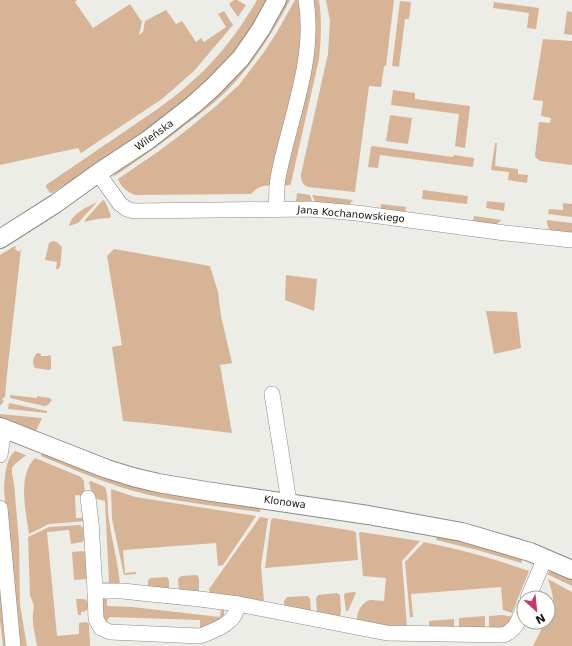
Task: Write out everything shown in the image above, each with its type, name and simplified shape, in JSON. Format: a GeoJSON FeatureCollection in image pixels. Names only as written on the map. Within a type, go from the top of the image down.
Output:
{"type":"FeatureCollection","features":[{"type":"Feature","properties":{"kind":"street","name":"Wileńska"},"geometry":{"type":"LineString","coordinates":[[0,239],[55,204],[175,120],[213,87],[241,58],[261,29],[277,0]]}},
{"type":"Feature","properties":{"kind":"street"},"geometry":{"type":"LineString","coordinates":[[276,209],[278,179],[303,72],[308,40],[309,15],[306,0]]}},
{"type":"Feature","properties":{"kind":"street","name":"Jana Kochanowskiego"},"geometry":{"type":"LineString","coordinates":[[98,173],[120,204],[127,209],[134,211],[310,209],[357,213],[505,233],[572,240]]}},
{"type":"Feature","properties":{"kind":"street"},"geometry":{"type":"LineString","coordinates":[[272,394],[289,502]]}},
{"type":"Feature","properties":{"kind":"street"},"geometry":{"type":"LineString","coordinates":[[0,455],[3,428]]}},
{"type":"Feature","properties":{"kind":"street","name":"Klonowa"},"geometry":{"type":"LineString","coordinates":[[3,428],[107,469],[158,483],[289,502],[462,532],[522,550],[572,570]]}},
{"type":"Feature","properties":{"kind":"street"},"geometry":{"type":"LineString","coordinates":[[88,498],[91,522],[96,619],[101,628],[110,632],[200,636],[226,624],[235,615],[238,604]]}},
{"type":"Feature","properties":{"kind":"street"},"geometry":{"type":"LineString","coordinates":[[0,508],[13,646]]}},
{"type":"Feature","properties":{"kind":"street"},"geometry":{"type":"LineString","coordinates":[[531,590],[545,558]]}},
{"type":"Feature","properties":{"kind":"street"},"geometry":{"type":"LineString","coordinates":[[95,591],[122,591],[238,604],[386,633],[503,635],[516,626]]}},
{"type":"Feature","properties":{"kind":"shaded area"},"geometry":{"type":"Polygon","coordinates":[[[0,0],[77,0],[75,2],[93,28],[130,4],[142,22],[139,35],[143,32],[145,21],[166,10],[176,24],[182,21],[196,42],[201,38],[204,42],[226,27],[218,14],[224,11],[233,25],[194,71],[162,99],[81,153],[78,148],[0,165],[0,0]]]}},
{"type":"Feature","properties":{"kind":"shaded area"},"geometry":{"type":"Polygon","coordinates":[[[234,0],[246,5],[238,17],[229,4],[234,0]]]}},
{"type":"Feature","properties":{"kind":"shaded area"},"geometry":{"type":"Polygon","coordinates":[[[257,0],[268,0],[248,36],[221,69],[166,117],[65,187],[64,185],[50,193],[46,185],[156,110],[200,74],[236,33],[257,0]]]}},
{"type":"Feature","properties":{"kind":"shaded area"},"geometry":{"type":"Polygon","coordinates":[[[286,0],[290,0],[266,42],[244,72],[230,87],[212,104],[168,139],[113,177],[117,170],[277,16],[286,0]]]}},
{"type":"Feature","properties":{"kind":"shaded area"},"geometry":{"type":"Polygon","coordinates":[[[295,0],[302,0],[304,44],[270,184],[255,190],[251,194],[135,195],[124,188],[118,179],[188,129],[239,85],[264,52],[295,0]]]}},
{"type":"Feature","properties":{"kind":"shaded area"},"geometry":{"type":"Polygon","coordinates":[[[310,0],[319,0],[321,30],[319,59],[291,183],[290,185],[281,186],[310,0]]]}},
{"type":"Feature","properties":{"kind":"shaded area"},"geometry":{"type":"Polygon","coordinates":[[[326,0],[394,0],[386,66],[384,66],[381,87],[369,86],[355,192],[308,187],[302,182],[301,179],[328,54],[330,21],[326,0]]]}},
{"type":"Feature","properties":{"kind":"shaded area"},"geometry":{"type":"Polygon","coordinates":[[[400,1],[411,2],[409,19],[405,19],[399,67],[392,66],[400,1]]]}},
{"type":"Feature","properties":{"kind":"shaded area"},"geometry":{"type":"Polygon","coordinates":[[[494,2],[539,8],[536,29],[527,28],[529,13],[493,8],[494,2]]]}},
{"type":"Feature","properties":{"kind":"shaded area"},"geometry":{"type":"Polygon","coordinates":[[[567,11],[572,12],[572,35],[564,34],[567,11]]]}},
{"type":"Feature","properties":{"kind":"shaded area"},"geometry":{"type":"Polygon","coordinates":[[[543,39],[572,41],[572,165],[540,161],[535,155],[539,122],[550,123],[551,118],[541,116],[543,101],[533,100],[543,39]]]}},
{"type":"Feature","properties":{"kind":"shaded area"},"geometry":{"type":"Polygon","coordinates":[[[393,90],[415,93],[415,99],[470,106],[465,148],[455,146],[459,114],[391,105],[393,90]]]}},
{"type":"Feature","properties":{"kind":"shaded area"},"geometry":{"type":"Polygon","coordinates":[[[390,115],[412,118],[408,144],[386,141],[390,115]]]}},
{"type":"Feature","properties":{"kind":"shaded area"},"geometry":{"type":"Polygon","coordinates":[[[495,143],[497,143],[495,166],[518,169],[518,174],[528,175],[527,183],[508,180],[509,172],[491,170],[495,143]]]}},
{"type":"Feature","properties":{"kind":"shaded area"},"geometry":{"type":"Polygon","coordinates":[[[372,146],[453,157],[454,155],[474,158],[473,167],[380,155],[378,168],[368,167],[372,146]]]}},
{"type":"Feature","properties":{"kind":"shaded area"},"geometry":{"type":"Polygon","coordinates":[[[423,190],[468,196],[467,204],[422,199],[423,190]]]}},
{"type":"Feature","properties":{"kind":"shaded area"},"geometry":{"type":"Polygon","coordinates":[[[297,193],[310,195],[313,204],[296,201],[297,193]]]}},
{"type":"Feature","properties":{"kind":"shaded area"},"geometry":{"type":"Polygon","coordinates":[[[312,195],[353,200],[349,205],[316,203],[312,195]]]}},
{"type":"Feature","properties":{"kind":"shaded area"},"geometry":{"type":"Polygon","coordinates":[[[104,200],[111,216],[110,218],[85,222],[85,220],[104,200]]]}},
{"type":"Feature","properties":{"kind":"shaded area"},"geometry":{"type":"Polygon","coordinates":[[[487,201],[505,203],[504,211],[486,208],[487,201]]]}},
{"type":"Feature","properties":{"kind":"shaded area"},"geometry":{"type":"Polygon","coordinates":[[[97,202],[78,223],[69,226],[76,214],[97,202]]]}},
{"type":"Feature","properties":{"kind":"shaded area"},"geometry":{"type":"Polygon","coordinates":[[[563,203],[572,204],[572,217],[548,214],[549,209],[563,210],[563,203]]]}},
{"type":"Feature","properties":{"kind":"shaded area"},"geometry":{"type":"Polygon","coordinates":[[[381,204],[406,207],[405,213],[380,210],[381,204]]]}},
{"type":"Feature","properties":{"kind":"shaded area"},"geometry":{"type":"Polygon","coordinates":[[[474,216],[502,220],[496,225],[473,222],[474,216]]]}},
{"type":"Feature","properties":{"kind":"shaded area"},"geometry":{"type":"Polygon","coordinates":[[[547,220],[572,223],[572,234],[552,231],[547,225],[547,220]]]}},
{"type":"Feature","properties":{"kind":"shaded area"},"geometry":{"type":"Polygon","coordinates":[[[53,241],[57,242],[62,247],[60,267],[58,269],[56,269],[57,262],[45,260],[49,243],[53,241]]]}},
{"type":"Feature","properties":{"kind":"shaded area"},"geometry":{"type":"Polygon","coordinates":[[[16,246],[15,249],[19,252],[21,249],[5,397],[0,406],[0,255],[16,246]]]}},
{"type":"Feature","properties":{"kind":"shaded area"},"geometry":{"type":"Polygon","coordinates":[[[114,249],[210,266],[218,292],[221,316],[232,363],[220,365],[232,433],[123,421],[112,347],[122,345],[107,256],[114,249]]]}},
{"type":"Feature","properties":{"kind":"shaded area"},"geometry":{"type":"Polygon","coordinates":[[[286,275],[317,279],[314,311],[285,300],[286,275]]]}},
{"type":"Feature","properties":{"kind":"shaded area"},"geometry":{"type":"Polygon","coordinates":[[[486,311],[517,312],[521,348],[494,354],[486,311]]]}},
{"type":"Feature","properties":{"kind":"shaded area"},"geometry":{"type":"Polygon","coordinates":[[[38,353],[41,354],[41,356],[50,355],[51,369],[35,368],[33,365],[34,359],[38,353]]]}},
{"type":"Feature","properties":{"kind":"shaded area"},"geometry":{"type":"Polygon","coordinates":[[[10,395],[37,398],[37,396],[50,398],[52,400],[48,405],[44,406],[10,398],[10,395]]]}},
{"type":"Feature","properties":{"kind":"shaded area"},"geometry":{"type":"Polygon","coordinates":[[[9,403],[47,411],[47,413],[8,409],[9,403]]]}},
{"type":"Feature","properties":{"kind":"shaded area"},"geometry":{"type":"Polygon","coordinates":[[[0,414],[42,418],[36,431],[34,432],[0,418],[0,414]]]}},
{"type":"Feature","properties":{"kind":"shaded area"},"geometry":{"type":"Polygon","coordinates":[[[15,451],[26,455],[12,468],[12,474],[19,541],[20,605],[27,646],[19,646],[4,490],[7,464],[15,451]]]}},
{"type":"Feature","properties":{"kind":"shaded area"},"geometry":{"type":"Polygon","coordinates":[[[43,452],[261,506],[260,512],[178,501],[130,490],[41,456],[43,452]]]}},
{"type":"Feature","properties":{"kind":"shaded area"},"geometry":{"type":"Polygon","coordinates":[[[35,458],[81,477],[84,481],[85,496],[75,495],[76,518],[86,518],[87,521],[49,524],[29,534],[24,484],[29,466],[35,458]]]}},
{"type":"Feature","properties":{"kind":"shaded area"},"geometry":{"type":"Polygon","coordinates":[[[91,481],[105,487],[120,587],[100,583],[109,582],[105,501],[93,498],[89,482],[91,481]]]}},
{"type":"Feature","properties":{"kind":"shaded area"},"geometry":{"type":"Polygon","coordinates":[[[111,489],[135,497],[256,516],[223,565],[218,566],[216,543],[123,550],[125,573],[136,572],[136,574],[124,575],[112,519],[111,489]]]}},
{"type":"Feature","properties":{"kind":"shaded area"},"geometry":{"type":"Polygon","coordinates":[[[260,517],[268,519],[261,566],[264,601],[210,595],[209,589],[260,517]]]}},
{"type":"Feature","properties":{"kind":"shaded area"},"geometry":{"type":"Polygon","coordinates":[[[273,518],[354,531],[356,533],[358,560],[265,568],[271,520],[273,518]]]}},
{"type":"Feature","properties":{"kind":"shaded area"},"geometry":{"type":"Polygon","coordinates":[[[80,525],[83,528],[84,540],[82,542],[71,544],[69,530],[47,532],[57,636],[79,634],[79,623],[86,622],[89,624],[90,646],[37,646],[33,624],[34,606],[30,596],[28,537],[49,527],[80,525]]]}},
{"type":"Feature","properties":{"kind":"shaded area"},"geometry":{"type":"Polygon","coordinates":[[[361,532],[420,541],[402,561],[407,628],[386,628],[357,621],[362,605],[371,600],[384,601],[386,578],[363,576],[359,533],[361,532]]]}},
{"type":"Feature","properties":{"kind":"shaded area"},"geometry":{"type":"Polygon","coordinates":[[[438,534],[523,558],[521,563],[436,540],[438,534]]]}},
{"type":"Feature","properties":{"kind":"shaded area"},"geometry":{"type":"Polygon","coordinates":[[[424,542],[503,562],[529,571],[521,590],[516,590],[516,603],[512,613],[503,610],[501,587],[411,594],[413,617],[410,617],[405,562],[424,542]]]}},
{"type":"Feature","properties":{"kind":"shaded area"},"geometry":{"type":"Polygon","coordinates":[[[83,551],[85,553],[87,577],[86,579],[74,580],[72,552],[83,551]]]}},
{"type":"Feature","properties":{"kind":"shaded area"},"geometry":{"type":"Polygon","coordinates":[[[549,572],[558,573],[572,579],[572,586],[547,574],[549,572]]]}},
{"type":"Feature","properties":{"kind":"shaded area"},"geometry":{"type":"Polygon","coordinates":[[[0,575],[7,646],[3,646],[0,621],[0,575]]]}},
{"type":"Feature","properties":{"kind":"shaded area"},"geometry":{"type":"Polygon","coordinates":[[[197,575],[199,579],[199,595],[179,593],[178,579],[181,576],[197,575]]]}},
{"type":"Feature","properties":{"kind":"shaded area"},"geometry":{"type":"Polygon","coordinates":[[[167,577],[169,580],[169,592],[148,590],[148,581],[150,578],[167,577]]]}},
{"type":"Feature","properties":{"kind":"shaded area"},"geometry":{"type":"Polygon","coordinates":[[[548,579],[572,592],[572,646],[533,646],[541,630],[556,630],[556,590],[551,590],[548,579]]]}},
{"type":"Feature","properties":{"kind":"shaded area"},"geometry":{"type":"Polygon","coordinates":[[[337,593],[340,595],[340,618],[317,613],[316,598],[318,595],[337,593]]]}},
{"type":"Feature","properties":{"kind":"shaded area"},"geometry":{"type":"Polygon","coordinates":[[[345,593],[356,593],[348,611],[346,611],[345,593]]]}},
{"type":"Feature","properties":{"kind":"shaded area"},"geometry":{"type":"Polygon","coordinates":[[[308,596],[310,599],[311,611],[284,606],[284,601],[287,597],[308,596]]]}},
{"type":"Feature","properties":{"kind":"shaded area"},"geometry":{"type":"Polygon","coordinates":[[[104,597],[107,597],[107,606],[132,607],[220,617],[221,607],[224,609],[224,617],[200,629],[200,620],[109,617],[106,624],[104,622],[102,600],[104,597]]]}},
{"type":"Feature","properties":{"kind":"shaded area"},"geometry":{"type":"Polygon","coordinates":[[[76,599],[85,599],[88,606],[86,611],[81,612],[81,615],[78,615],[76,599]]]}},
{"type":"Feature","properties":{"kind":"shaded area"},"geometry":{"type":"Polygon","coordinates":[[[502,615],[514,617],[505,628],[489,628],[489,616],[502,615]]]}},
{"type":"Feature","properties":{"kind":"shaded area"},"geometry":{"type":"Polygon","coordinates":[[[485,616],[485,628],[459,627],[459,618],[485,616]]]}},
{"type":"Feature","properties":{"kind":"shaded area"},"geometry":{"type":"Polygon","coordinates":[[[454,619],[454,627],[429,627],[429,621],[454,619]]]}}]}
